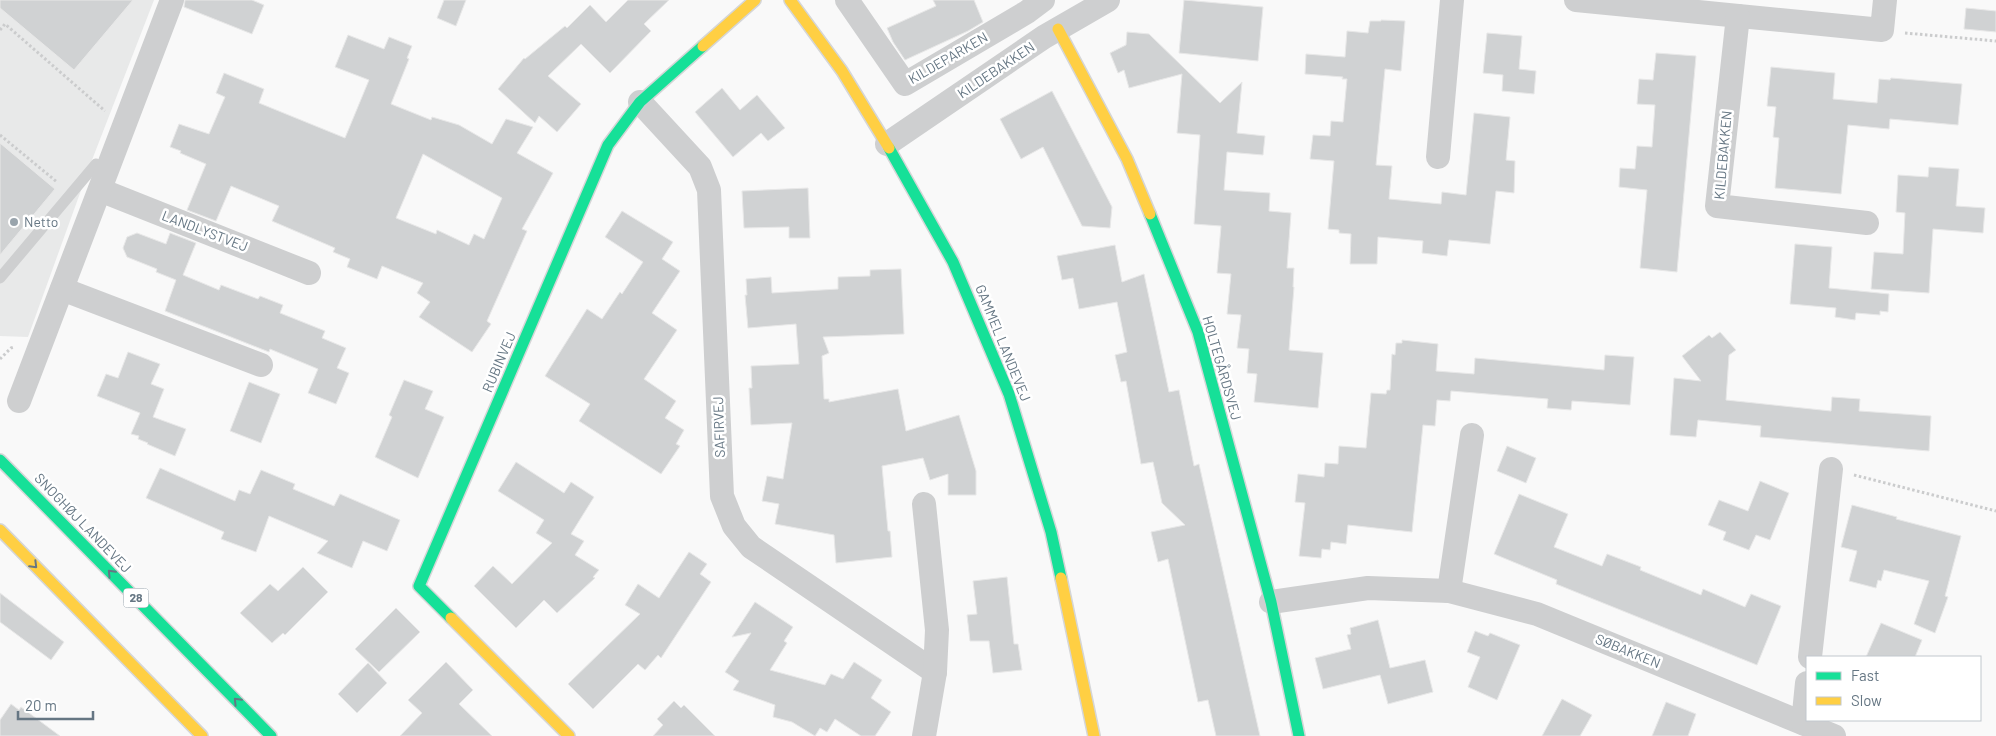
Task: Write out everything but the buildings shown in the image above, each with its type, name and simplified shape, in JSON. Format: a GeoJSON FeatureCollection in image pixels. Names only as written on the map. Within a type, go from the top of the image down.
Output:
{"type":"FeatureCollection","features":[{"type":"Feature","properties":{"kind":"street"},"geometry":{"type":"LineString","coordinates":[[19,401],[172,0]]}},
{"type":"Feature","properties":{"kind":"street","name":"RUBINVEJ"},"geometry":{"type":"LineString","coordinates":[[569,736],[419,586],[608,145],[640,102],[755,0]]}},
{"type":"Feature","properties":{"kind":"street","name":"GAMMEL LANDEVEJ"},"geometry":{"type":"LineString","coordinates":[[790,0],[842,71],[887,144],[953,262],[1009,394],[1051,532],[1094,736]]}},
{"type":"Feature","properties":{"kind":"street","name":"KILDEPARKEN"},"geometry":{"type":"LineString","coordinates":[[847,0],[905,84],[1029,4],[1051,33]]}},
{"type":"Feature","properties":{"kind":"street","name":"KILDEBAKKEN"},"geometry":{"type":"LineString","coordinates":[[887,144],[1051,33],[1108,0]]}},
{"type":"Feature","properties":{"kind":"street"},"geometry":{"type":"LineString","coordinates":[[1438,157],[1452,0]]}},
{"type":"Feature","properties":{"kind":"street"},"geometry":{"type":"LineString","coordinates":[[1576,0],[1882,30],[1886,0]]}},
{"type":"Feature","properties":{"kind":"street","name":"KILDEBAKKEN"},"geometry":{"type":"LineString","coordinates":[[1738,16],[1717,206],[1867,223]]}},
{"type":"Feature","properties":{"kind":"street","name":"HOLTEGÅRDSVEJ"},"geometry":{"type":"LineString","coordinates":[[1051,33],[1127,159],[1198,332],[1271,602],[1299,736]]}},
{"type":"Feature","properties":{"kind":"street","name":"SAFIRVEJ"},"geometry":{"type":"LineString","coordinates":[[640,102],[700,166],[709,190],[722,496],[734,526],[751,547],[935,672]]}},
{"type":"Feature","properties":{"kind":"street","name":"LANDLYSTVEJ"},"geometry":{"type":"LineString","coordinates":[[100,190],[309,272]]}},
{"type":"Feature","properties":{"kind":"street"},"geometry":{"type":"LineString","coordinates":[[62,289],[261,365]]}},
{"type":"Feature","properties":{"kind":"street"},"geometry":{"type":"LineString","coordinates":[[1449,591],[1472,435]]}},
{"type":"Feature","properties":{"kind":"street","name":"SNOGHØJ LANDEVEJ"},"geometry":{"type":"LineString","coordinates":[[0,460],[271,736]]}},
{"type":"Feature","properties":{"kind":"street"},"geometry":{"type":"LineString","coordinates":[[1810,656],[1831,469]]}},
{"type":"Feature","properties":{"kind":"street"},"geometry":{"type":"LineString","coordinates":[[924,504],[937,630],[935,672],[924,736]]}},
{"type":"Feature","properties":{"kind":"street"},"geometry":{"type":"LineString","coordinates":[[0,530],[202,736]]}},
{"type":"Feature","properties":{"kind":"street","name":"SØBAKKEN"},"geometry":{"type":"LineString","coordinates":[[1271,602],[1368,588],[1449,591],[1537,614],[1834,736]]}},
{"type":"Feature","properties":{"kind":"street"},"geometry":{"type":"LineString","coordinates":[[1803,723],[1806,693]]}},
{"type":"Feature","properties":{"kind":"lane"},"geometry":{"type":"LineString","coordinates":[[0,278],[96,164]]}},
{"type":"Feature","properties":{"kind":"path"},"geometry":{"type":"LineString","coordinates":[[0,30],[5,24],[124,127]]}},
{"type":"Feature","properties":{"kind":"path"},"geometry":{"type":"LineString","coordinates":[[1882,30],[1996,41]]}},
{"type":"Feature","properties":{"kind":"path"},"geometry":{"type":"LineString","coordinates":[[0,135],[70,194]]}},
{"type":"Feature","properties":{"kind":"path"},"geometry":{"type":"LineString","coordinates":[[1831,469],[1996,511]]}},
{"type":"Feature","properties":{"kind":"shaded area"},"geometry":{"type":"Polygon","coordinates":[[[0,0],[154,0],[92,160],[28,337],[0,336],[0,0]]]}},
{"type":"Feature","properties":{"kind":"traffic: fast"},"geometry":{"type":"LineString","coordinates":[[451,618],[419,586],[608,145],[640,102],[703,46]]}},
{"type":"Feature","properties":{"kind":"traffic: fast"},"geometry":{"type":"LineString","coordinates":[[889,148],[953,262],[1009,394],[1051,532],[1061,578]]}},
{"type":"Feature","properties":{"kind":"traffic: fast"},"geometry":{"type":"LineString","coordinates":[[1150,214],[1198,332],[1271,602],[1299,736]]}},
{"type":"Feature","properties":{"kind":"traffic: fast"},"geometry":{"type":"LineString","coordinates":[[0,460],[271,736]]}},
{"type":"Feature","properties":{"kind":"traffic: slow"},"geometry":{"type":"LineString","coordinates":[[703,46],[755,0]]}},
{"type":"Feature","properties":{"kind":"traffic: slow"},"geometry":{"type":"LineString","coordinates":[[790,0],[842,71],[889,148]]}},
{"type":"Feature","properties":{"kind":"traffic: slow"},"geometry":{"type":"LineString","coordinates":[[1058,29],[1127,159],[1150,214]]}},
{"type":"Feature","properties":{"kind":"traffic: slow"},"geometry":{"type":"LineString","coordinates":[[0,530],[202,736]]}},
{"type":"Feature","properties":{"kind":"traffic: slow"},"geometry":{"type":"LineString","coordinates":[[1061,578],[1094,736]]}},
{"type":"Feature","properties":{"kind":"traffic: slow"},"geometry":{"type":"LineString","coordinates":[[451,618],[569,736]]}},
{"type":"Feature","properties":{"kind":"place","name":"Netto"},"geometry":{"type":"Point","coordinates":[14,222]}}]}
